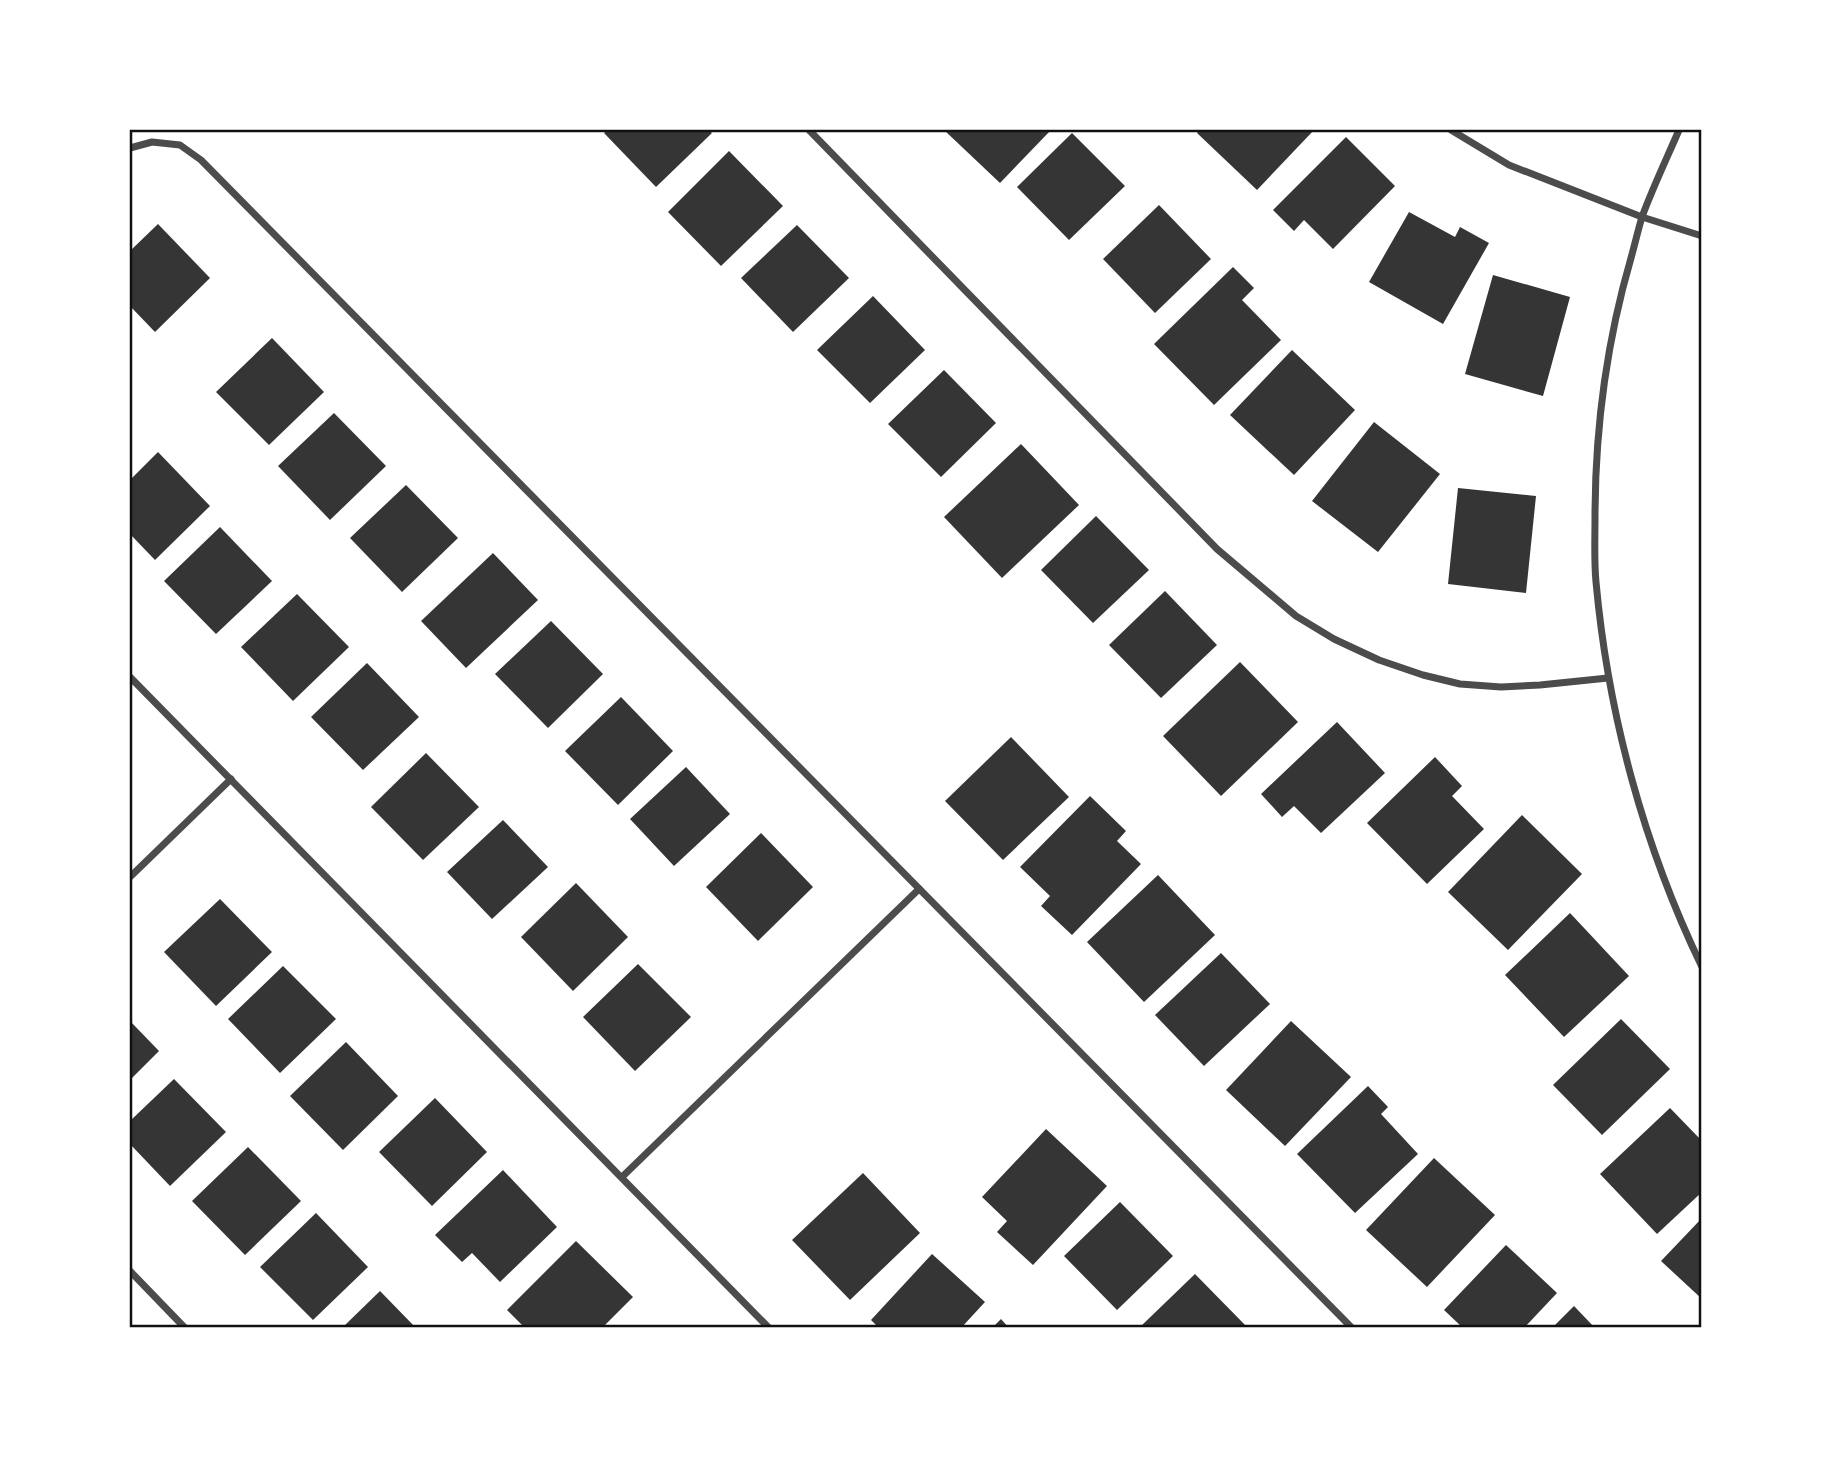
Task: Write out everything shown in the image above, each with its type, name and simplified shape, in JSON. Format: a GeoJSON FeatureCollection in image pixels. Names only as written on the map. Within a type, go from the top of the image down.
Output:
{"type":"FeatureCollection","features":[{"type":"Feature","properties":{"kind":"street"},"geometry":{"type":"LineString","coordinates":[[809,130],[1217,549],[1296,616],[1334,639],[1379,660],[1460,684],[1501,687],[1608,678]]}},
{"type":"Feature","properties":{"kind":"street"},"geometry":{"type":"LineString","coordinates":[[1451,130],[1509,165],[1642,217],[1702,236]]}},
{"type":"Feature","properties":{"kind":"street"},"geometry":{"type":"LineString","coordinates":[[1679,130],[1642,217],[1621,293],[1604,377],[1595,477],[1595,580],[1608,678],[1629,767],[1648,835],[1682,926],[1702,967]]}},
{"type":"Feature","properties":{"kind":"street"},"geometry":{"type":"LineString","coordinates":[[130,148],[152,142],[180,145],[201,160],[1352,1328]]}},
{"type":"Feature","properties":{"kind":"street"},"geometry":{"type":"LineString","coordinates":[[130,677],[769,1328]]}},
{"type":"Feature","properties":{"kind":"street"},"geometry":{"type":"LineString","coordinates":[[130,877],[231,779]]}},
{"type":"Feature","properties":{"kind":"street"},"geometry":{"type":"LineString","coordinates":[[622,1177],[919,889]]}},
{"type":"Feature","properties":{"kind":"street"},"geometry":{"type":"LineString","coordinates":[[130,1271],[185,1328]]}},
{"type":"Feature","properties":{"kind":"building"},"geometry":{"type":"Polygon","coordinates":[[[608,130],[708,130],[712,133],[656,187],[604,133],[608,130]]]}},
{"type":"Feature","properties":{"kind":"building"},"geometry":{"type":"Polygon","coordinates":[[[944,130],[1051,130],[1000,183],[944,130]]]}},
{"type":"Feature","properties":{"kind":"building"},"geometry":{"type":"Polygon","coordinates":[[[1200,130],[1314,130],[1257,190],[1197,133],[1200,130]]]}},
{"type":"Feature","properties":{"kind":"building"},"geometry":{"type":"Polygon","coordinates":[[[1072,133],[1125,186],[1069,240],[1017,187],[1072,133]]]}},
{"type":"Feature","properties":{"kind":"building"},"geometry":{"type":"Polygon","coordinates":[[[1346,137],[1395,186],[1333,249],[1304,220],[1294,231],[1273,210],[1346,137]]]}},
{"type":"Feature","properties":{"kind":"building"},"geometry":{"type":"Polygon","coordinates":[[[729,151],[783,206],[721,266],[668,212],[729,151]]]}},
{"type":"Feature","properties":{"kind":"building"},"geometry":{"type":"Polygon","coordinates":[[[1159,205],[1211,259],[1155,313],[1103,259],[1159,205]]]}},
{"type":"Feature","properties":{"kind":"building"},"geometry":{"type":"Polygon","coordinates":[[[1409,212],[1455,237],[1460,227],[1489,243],[1443,324],[1369,282],[1409,212]]]}},
{"type":"Feature","properties":{"kind":"building"},"geometry":{"type":"Polygon","coordinates":[[[158,224],[210,278],[155,332],[130,306],[130,251],[158,224]]]}},
{"type":"Feature","properties":{"kind":"building"},"geometry":{"type":"Polygon","coordinates":[[[797,225],[849,278],[793,332],[741,278],[797,225]]]}},
{"type":"Feature","properties":{"kind":"building"},"geometry":{"type":"Polygon","coordinates":[[[1233,267],[1254,288],[1242,300],[1281,340],[1214,405],[1154,344],[1233,267]]]}},
{"type":"Feature","properties":{"kind":"building"},"geometry":{"type":"Polygon","coordinates":[[[1493,275],[1570,297],[1543,396],[1465,374],[1493,275]]]}},
{"type":"Feature","properties":{"kind":"building"},"geometry":{"type":"Polygon","coordinates":[[[873,296],[925,350],[870,403],[817,350],[873,296]]]}},
{"type":"Feature","properties":{"kind":"building"},"geometry":{"type":"Polygon","coordinates":[[[272,338],[324,392],[269,445],[216,392],[272,338]]]}},
{"type":"Feature","properties":{"kind":"building"},"geometry":{"type":"Polygon","coordinates":[[[1292,350],[1355,410],[1294,475],[1230,415],[1292,350]]]}},
{"type":"Feature","properties":{"kind":"building"},"geometry":{"type":"Polygon","coordinates":[[[944,370],[996,423],[941,477],[888,424],[944,370]]]}},
{"type":"Feature","properties":{"kind":"building"},"geometry":{"type":"Polygon","coordinates":[[[334,413],[386,466],[330,520],[278,466],[334,413]]]}},
{"type":"Feature","properties":{"kind":"building"},"geometry":{"type":"Polygon","coordinates":[[[1374,422],[1440,474],[1378,552],[1312,501],[1374,422]]]}},
{"type":"Feature","properties":{"kind":"building"},"geometry":{"type":"Polygon","coordinates":[[[1021,444],[1079,505],[1002,578],[944,517],[1021,444]]]}},
{"type":"Feature","properties":{"kind":"building"},"geometry":{"type":"Polygon","coordinates":[[[158,452],[210,506],[155,560],[130,534],[130,480],[158,452]]]}},
{"type":"Feature","properties":{"kind":"building"},"geometry":{"type":"Polygon","coordinates":[[[406,485],[458,538],[402,592],[350,538],[406,485]]]}},
{"type":"Feature","properties":{"kind":"building"},"geometry":{"type":"Polygon","coordinates":[[[1458,488],[1536,496],[1526,593],[1448,584],[1458,488]]]}},
{"type":"Feature","properties":{"kind":"building"},"geometry":{"type":"Polygon","coordinates":[[[1096,516],[1149,570],[1093,623],[1041,570],[1096,516]]]}},
{"type":"Feature","properties":{"kind":"building"},"geometry":{"type":"Polygon","coordinates":[[[220,527],[272,581],[216,634],[164,581],[220,527]]]}},
{"type":"Feature","properties":{"kind":"building"},"geometry":{"type":"Polygon","coordinates":[[[493,553],[538,600],[466,668],[421,621],[493,553]]]}},
{"type":"Feature","properties":{"kind":"building"},"geometry":{"type":"Polygon","coordinates":[[[1165,591],[1217,645],[1161,698],[1109,645],[1165,591]]]}},
{"type":"Feature","properties":{"kind":"building"},"geometry":{"type":"Polygon","coordinates":[[[297,594],[349,647],[293,701],[241,647],[297,594]]]}},
{"type":"Feature","properties":{"kind":"building"},"geometry":{"type":"Polygon","coordinates":[[[551,621],[603,674],[548,728],[495,674],[551,621]]]}},
{"type":"Feature","properties":{"kind":"building"},"geometry":{"type":"Polygon","coordinates":[[[1240,662],[1298,722],[1221,796],[1163,736],[1240,662]]]}},
{"type":"Feature","properties":{"kind":"building"},"geometry":{"type":"Polygon","coordinates":[[[367,663],[419,717],[363,770],[311,717],[367,663]]]}},
{"type":"Feature","properties":{"kind":"building"},"geometry":{"type":"Polygon","coordinates":[[[621,697],[673,751],[618,805],[565,751],[621,697]]]}},
{"type":"Feature","properties":{"kind":"building"},"geometry":{"type":"Polygon","coordinates":[[[1337,722],[1385,773],[1321,833],[1294,806],[1282,817],[1261,794],[1337,722]]]}},
{"type":"Feature","properties":{"kind":"building"},"geometry":{"type":"Polygon","coordinates":[[[1011,737],[1069,797],[1003,860],[945,801],[1011,737]]]}},
{"type":"Feature","properties":{"kind":"building"},"geometry":{"type":"Polygon","coordinates":[[[426,753],[479,807],[423,860],[371,807],[426,753]]]}},
{"type":"Feature","properties":{"kind":"building"},"geometry":{"type":"Polygon","coordinates":[[[1435,757],[1462,786],[1452,796],[1484,829],[1427,884],[1367,823],[1435,757]]]}},
{"type":"Feature","properties":{"kind":"building"},"geometry":{"type":"Polygon","coordinates":[[[686,767],[730,814],[674,866],[630,819],[686,767]]]}},
{"type":"Feature","properties":{"kind":"building"},"geometry":{"type":"Polygon","coordinates":[[[1090,796],[1126,831],[1117,841],[1141,864],[1072,935],[1041,906],[1050,896],[1020,867],[1090,796]]]}},
{"type":"Feature","properties":{"kind":"building"},"geometry":{"type":"Polygon","coordinates":[[[1522,815],[1582,874],[1508,950],[1448,892],[1522,815]]]}},
{"type":"Feature","properties":{"kind":"building"},"geometry":{"type":"Polygon","coordinates":[[[503,820],[548,867],[492,919],[447,872],[503,820]]]}},
{"type":"Feature","properties":{"kind":"building"},"geometry":{"type":"Polygon","coordinates":[[[761,833],[813,887],[758,941],[706,887],[761,833]]]}},
{"type":"Feature","properties":{"kind":"building"},"geometry":{"type":"Polygon","coordinates":[[[1158,875],[1215,935],[1144,1002],[1087,942],[1158,875]]]}},
{"type":"Feature","properties":{"kind":"building"},"geometry":{"type":"Polygon","coordinates":[[[576,883],[628,937],[573,991],[521,937],[576,883]]]}},
{"type":"Feature","properties":{"kind":"building"},"geometry":{"type":"Polygon","coordinates":[[[220,899],[272,952],[216,1006],[164,952],[220,899]]]}},
{"type":"Feature","properties":{"kind":"building"},"geometry":{"type":"Polygon","coordinates":[[[1570,913],[1629,976],[1564,1037],[1505,975],[1570,913]]]}},
{"type":"Feature","properties":{"kind":"building"},"geometry":{"type":"Polygon","coordinates":[[[1221,953],[1270,1004],[1204,1066],[1155,1015],[1221,953]]]}},
{"type":"Feature","properties":{"kind":"building"},"geometry":{"type":"Polygon","coordinates":[[[638,964],[691,1017],[635,1071],[583,1017],[638,964]]]}},
{"type":"Feature","properties":{"kind":"building"},"geometry":{"type":"Polygon","coordinates":[[[283,966],[336,1019],[280,1073],[228,1019],[283,966]]]}},
{"type":"Feature","properties":{"kind":"building"},"geometry":{"type":"Polygon","coordinates":[[[1621,1019],[1670,1069],[1602,1135],[1553,1085],[1621,1019]]]}},
{"type":"Feature","properties":{"kind":"building"},"geometry":{"type":"Polygon","coordinates":[[[130,1021],[159,1051],[130,1080],[130,1021]]]}},
{"type":"Feature","properties":{"kind":"building"},"geometry":{"type":"Polygon","coordinates":[[[1291,1021],[1351,1077],[1285,1146],[1226,1090],[1291,1021]]]}},
{"type":"Feature","properties":{"kind":"building"},"geometry":{"type":"Polygon","coordinates":[[[346,1042],[398,1096],[343,1150],[290,1096],[346,1042]]]}},
{"type":"Feature","properties":{"kind":"building"},"geometry":{"type":"Polygon","coordinates":[[[174,1079],[226,1132],[170,1186],[130,1144],[130,1121],[174,1079]]]}},
{"type":"Feature","properties":{"kind":"building"},"geometry":{"type":"Polygon","coordinates":[[[1368,1086],[1388,1107],[1381,1114],[1418,1154],[1355,1213],[1297,1154],[1368,1086]]]}},
{"type":"Feature","properties":{"kind":"building"},"geometry":{"type":"Polygon","coordinates":[[[435,1098],[487,1152],[432,1206],[379,1152],[435,1098]]]}},
{"type":"Feature","properties":{"kind":"building"},"geometry":{"type":"Polygon","coordinates":[[[1670,1108],[1702,1141],[1702,1192],[1657,1234],[1600,1174],[1670,1108]]]}},
{"type":"Feature","properties":{"kind":"building"},"geometry":{"type":"Polygon","coordinates":[[[1046,1129],[1107,1186],[1033,1265],[997,1232],[1007,1221],[982,1197],[1046,1129]]]}},
{"type":"Feature","properties":{"kind":"building"},"geometry":{"type":"Polygon","coordinates":[[[248,1147],[301,1201],[245,1255],[192,1201],[248,1147]]]}},
{"type":"Feature","properties":{"kind":"building"},"geometry":{"type":"Polygon","coordinates":[[[1434,1158],[1495,1215],[1427,1287],[1366,1230],[1434,1158]]]}},
{"type":"Feature","properties":{"kind":"building"},"geometry":{"type":"Polygon","coordinates":[[[503,1170],[557,1227],[500,1282],[472,1253],[462,1262],[435,1235],[503,1170]]]}},
{"type":"Feature","properties":{"kind":"building"},"geometry":{"type":"Polygon","coordinates":[[[863,1173],[920,1233],[850,1300],[792,1240],[863,1173]]]}},
{"type":"Feature","properties":{"kind":"building"},"geometry":{"type":"Polygon","coordinates":[[[1120,1202],[1173,1256],[1117,1310],[1064,1256],[1120,1202]]]}},
{"type":"Feature","properties":{"kind":"building"},"geometry":{"type":"Polygon","coordinates":[[[316,1213],[368,1267],[313,1320],[260,1267],[316,1213]]]}},
{"type":"Feature","properties":{"kind":"building"},"geometry":{"type":"Polygon","coordinates":[[[1702,1218],[1702,1299],[1661,1261],[1702,1218]]]}},
{"type":"Feature","properties":{"kind":"building"},"geometry":{"type":"Polygon","coordinates":[[[576,1241],[633,1297],[602,1328],[525,1328],[507,1310],[576,1241]]]}},
{"type":"Feature","properties":{"kind":"building"},"geometry":{"type":"Polygon","coordinates":[[[1506,1245],[1557,1293],[1524,1328],[1463,1328],[1444,1310],[1506,1245]]]}},
{"type":"Feature","properties":{"kind":"building"},"geometry":{"type":"Polygon","coordinates":[[[932,1254],[985,1302],[961,1328],[879,1328],[871,1320],[932,1254]]]}},
{"type":"Feature","properties":{"kind":"building"},"geometry":{"type":"Polygon","coordinates":[[[1195,1274],[1248,1328],[1139,1328],[1195,1274]]]}},
{"type":"Feature","properties":{"kind":"building"},"geometry":{"type":"Polygon","coordinates":[[[380,1291],[416,1328],[342,1328],[380,1291]]]}},
{"type":"Feature","properties":{"kind":"building"},"geometry":{"type":"Polygon","coordinates":[[[1574,1306],[1595,1328],[1552,1328],[1574,1306]]]}},
{"type":"Feature","properties":{"kind":"building"},"geometry":{"type":"Polygon","coordinates":[[[1001,1319],[1009,1328],[992,1328],[1001,1319]]]}}]}
